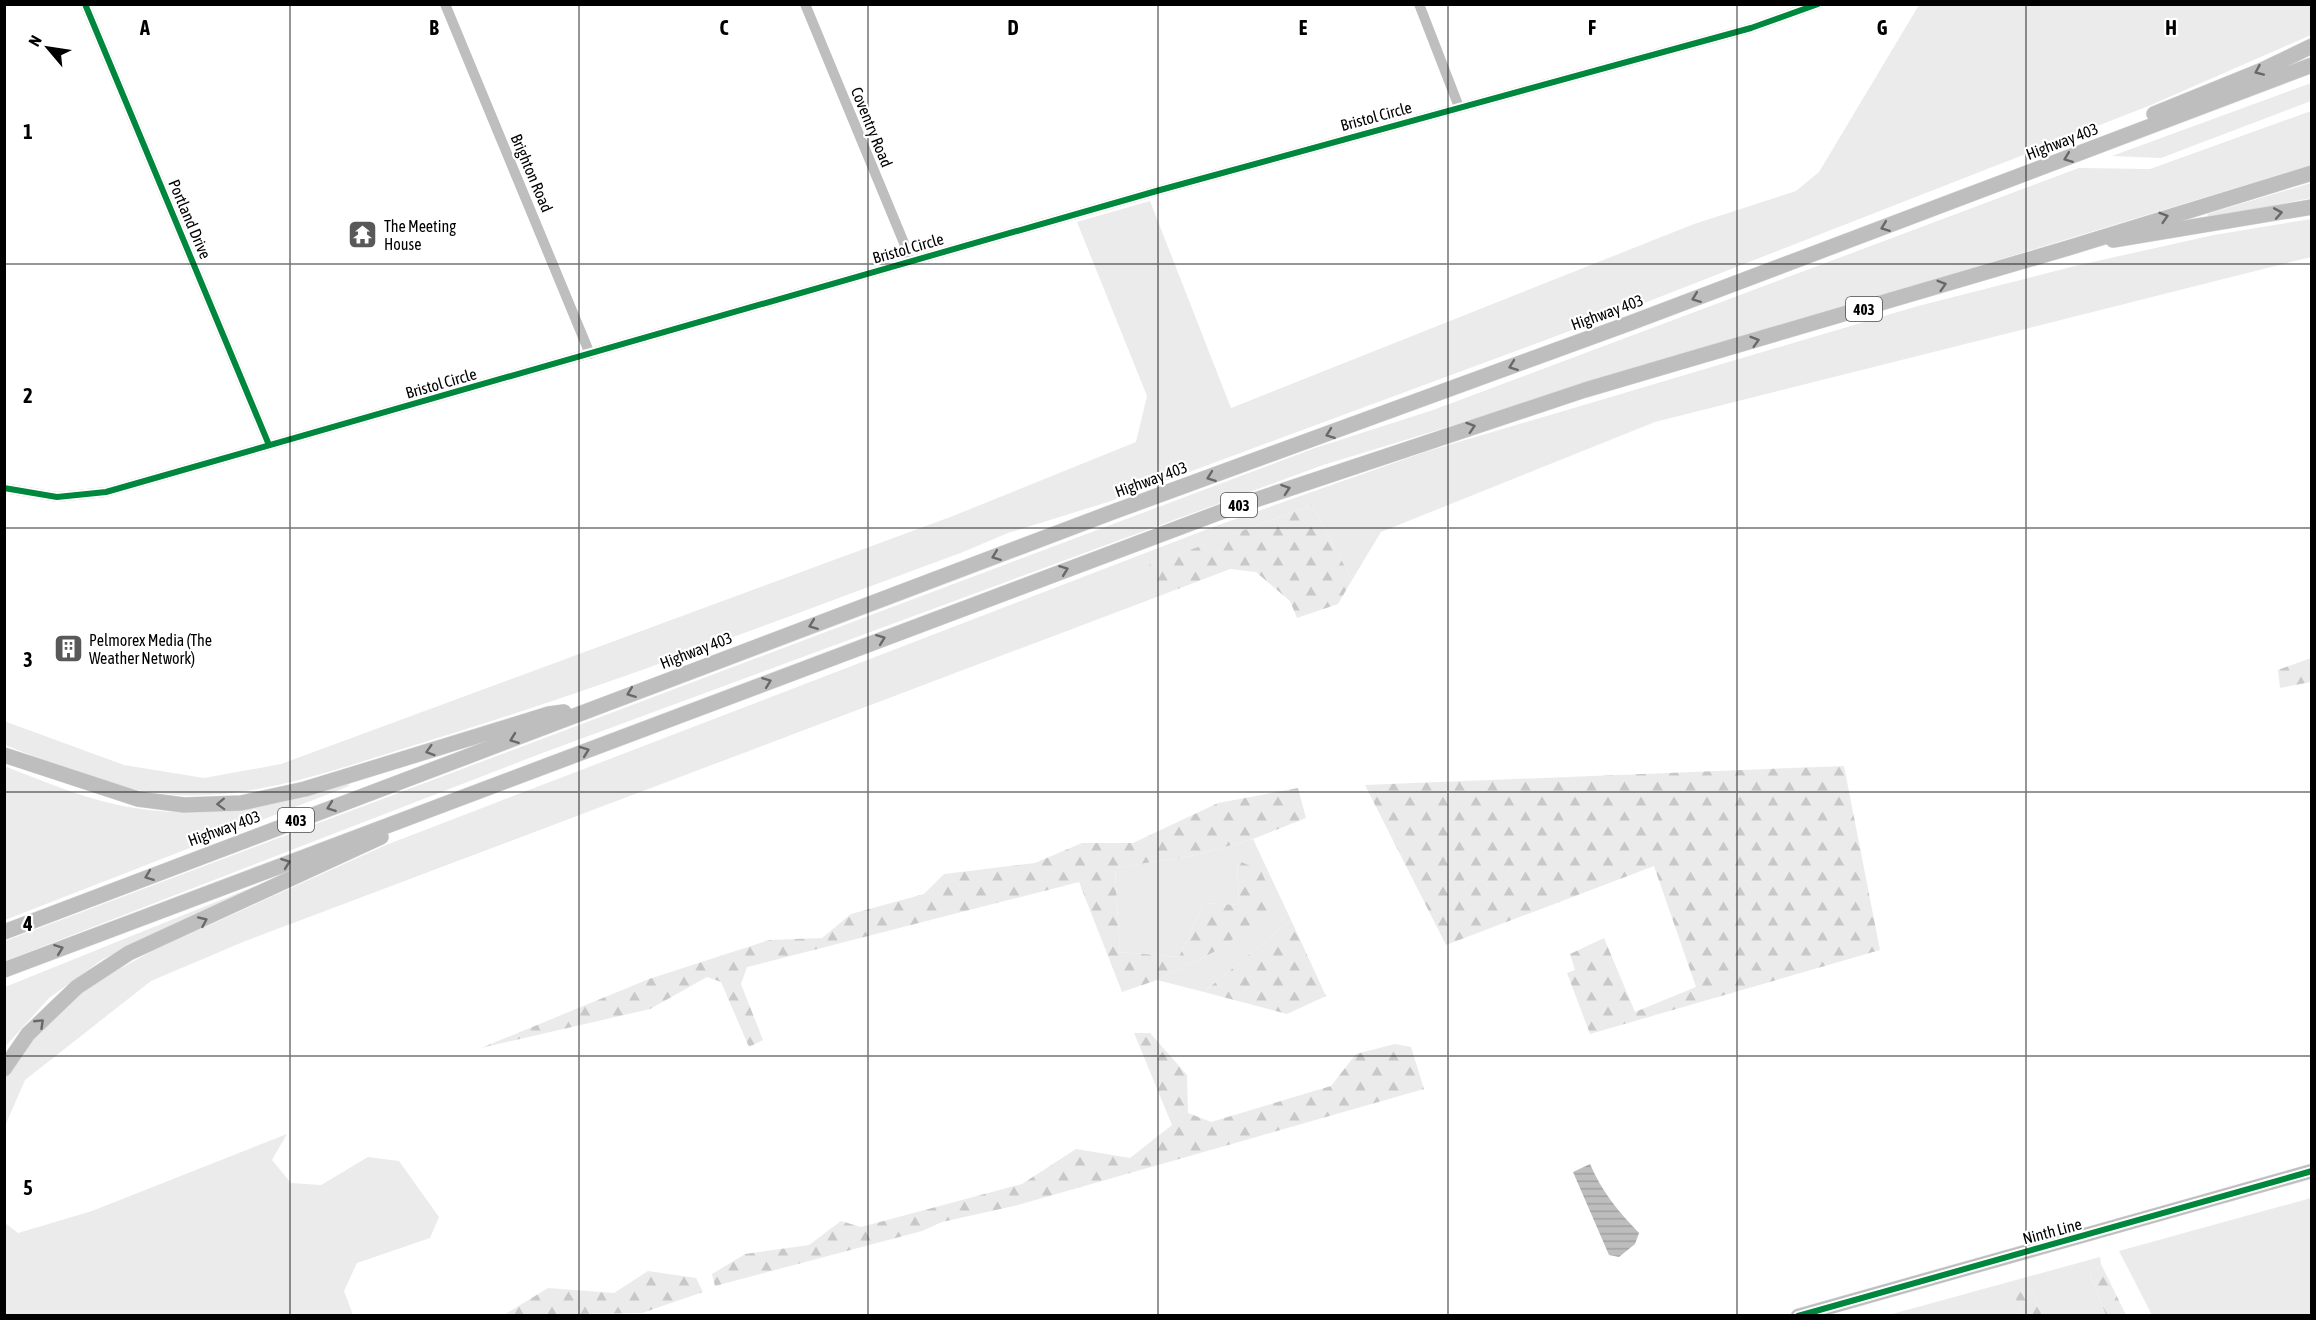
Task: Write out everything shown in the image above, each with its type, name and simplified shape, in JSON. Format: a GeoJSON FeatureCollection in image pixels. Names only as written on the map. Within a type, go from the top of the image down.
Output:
{"type":"FeatureCollection","features":[{"type":"Feature","properties":{"kind":"highway"},"geometry":{"type":"LineString","coordinates":[[2122,137],[2150,116],[2259,71],[2312,46]]}},
{"type":"Feature","properties":{"kind":"highway","name":"Highway 403"},"geometry":{"type":"LineString","coordinates":[[4,932],[588,709],[1110,513],[1633,322],[2312,65]]}},
{"type":"Feature","properties":{"kind":"highway","name":"403"},"geometry":{"type":"LineString","coordinates":[[4,970],[1245,503],[1585,390],[2068,248],[2312,173]]}},
{"type":"Feature","properties":{"kind":"highway"},"geometry":{"type":"LineString","coordinates":[[2068,248],[2312,207]]}},
{"type":"Feature","properties":{"kind":"highway"},"geometry":{"type":"LineString","coordinates":[[4,755],[138,799],[184,805],[241,803],[305,789],[549,714],[588,709]]}},
{"type":"Feature","properties":{"kind":"highway"},"geometry":{"type":"LineString","coordinates":[[4,1070],[28,1034],[77,987],[129,953],[360,848],[432,809]]}},
{"type":"Feature","properties":{"kind":"main road","name":"Ninth Line"},"geometry":{"type":"LineString","coordinates":[[1798,1316],[2312,1171]]}},
{"type":"Feature","properties":{"kind":"street","name":"Portland Drive"},"geometry":{"type":"LineString","coordinates":[[85,4],[269,445]]}},
{"type":"Feature","properties":{"kind":"street","name":"Brighton Road"},"geometry":{"type":"LineString","coordinates":[[445,4],[590,354]]}},
{"type":"Feature","properties":{"kind":"street","name":"Coventry Road"},"geometry":{"type":"LineString","coordinates":[[805,4],[904,243],[909,262]]}},
{"type":"Feature","properties":{"kind":"street"},"geometry":{"type":"LineString","coordinates":[[1419,4],[1459,107]]}},
{"type":"Feature","properties":{"kind":"street","name":"Bristol Circle"},"geometry":{"type":"LineString","coordinates":[[4,488],[57,497],[98,494],[909,262],[1459,107],[1751,28],[1818,4]]}},
{"type":"Feature","properties":{"kind":"green space"},"geometry":{"type":"Polygon","coordinates":[[[1919,5],[2311,5],[2311,35],[2151,105],[1629,309],[1108,502],[1008,533],[963,552],[690,653],[553,701],[359,763],[267,787],[207,795],[178,795],[111,784],[5,745],[4,721],[124,765],[204,778],[281,764],[953,516],[1136,442],[1147,396],[1077,222],[1150,201],[1231,408],[1694,224],[1796,191],[1819,172],[1919,5]]]}},
{"type":"Feature","properties":{"kind":"green space"},"geometry":{"type":"Polygon","coordinates":[[[2311,83],[2311,101],[2161,158],[2112,156],[2311,83]]]}},
{"type":"Feature","properties":{"kind":"green space"},"geometry":{"type":"Polygon","coordinates":[[[2311,111],[2311,165],[1323,465],[537,755],[5,961],[5,941],[1315,448],[1433,410],[2079,168],[2150,169],[2311,111]]]}},
{"type":"Feature","properties":{"kind":"green space"},"geometry":{"type":"Polygon","coordinates":[[[2311,183],[2311,198],[2209,218],[2207,214],[2311,183]]]}},
{"type":"Feature","properties":{"kind":"green space"},"geometry":{"type":"Polygon","coordinates":[[[2311,219],[2311,257],[1655,422],[1381,532],[1352,580],[1312,505],[1150,565],[1162,595],[243,942],[151,981],[25,1080],[5,1126],[5,1073],[12,1060],[84,989],[152,951],[386,845],[1213,527],[1425,452],[1918,306],[2079,265],[2214,235],[2311,219]]]}},
{"type":"Feature","properties":{"kind":"green space"},"geometry":{"type":"Polygon","coordinates":[[[1312,505],[1352,580],[1338,604],[1297,618],[1290,601],[1256,572],[1230,569],[1162,595],[1149,565],[1312,505]]]}},
{"type":"Feature","properties":{"kind":"green space"},"geometry":{"type":"Polygon","coordinates":[[[2311,658],[2311,682],[2280,688],[2278,670],[2311,658]]]}},
{"type":"Feature","properties":{"kind":"green space"},"geometry":{"type":"Polygon","coordinates":[[[4,766],[91,798],[156,811],[220,811],[252,808],[316,794],[348,784],[349,786],[5,920],[4,766]]]}},
{"type":"Feature","properties":{"kind":"green space"},"geometry":{"type":"Polygon","coordinates":[[[1844,766],[1880,950],[1590,1034],[1567,973],[1575,970],[1570,954],[1604,938],[1635,1012],[1696,987],[1654,866],[1446,945],[1365,785],[1844,766]]]}},
{"type":"Feature","properties":{"kind":"green space"},"geometry":{"type":"Polygon","coordinates":[[[1298,788],[1306,818],[1253,839],[1196,855],[1115,868],[1120,952],[1179,957],[1204,903],[1239,905],[1237,860],[1261,871],[1276,904],[1222,948],[1157,980],[1122,992],[1079,882],[747,967],[741,984],[763,1040],[749,1047],[721,982],[707,977],[650,1009],[481,1048],[649,979],[769,940],[822,938],[851,914],[924,894],[944,874],[1035,863],[1082,843],[1133,843],[1218,803],[1298,788]]]}},
{"type":"Feature","properties":{"kind":"green space"},"geometry":{"type":"Polygon","coordinates":[[[1253,839],[1291,920],[1204,992],[1157,980],[1222,948],[1275,904],[1237,861],[1239,905],[1204,903],[1179,957],[1120,952],[1115,868],[1196,855],[1253,839]]]}},
{"type":"Feature","properties":{"kind":"green space"},"geometry":{"type":"Polygon","coordinates":[[[258,885],[103,959],[49,998],[5,1047],[5,987],[258,885]]]}},
{"type":"Feature","properties":{"kind":"green space"},"geometry":{"type":"Polygon","coordinates":[[[1291,920],[1326,996],[1287,1014],[1204,992],[1291,920]]]}},
{"type":"Feature","properties":{"kind":"green space"},"geometry":{"type":"Polygon","coordinates":[[[1134,1033],[1150,1033],[1187,1075],[1188,1113],[1211,1122],[1331,1086],[1356,1054],[1395,1044],[1411,1047],[1424,1089],[1018,1205],[942,1222],[922,1231],[715,1286],[712,1274],[745,1254],[809,1245],[841,1221],[861,1227],[1022,1184],[1076,1149],[1130,1158],[1172,1125],[1134,1033]]]}},
{"type":"Feature","properties":{"kind":"green space"},"geometry":{"type":"Polygon","coordinates":[[[287,1134],[272,1160],[291,1183],[321,1185],[368,1157],[399,1161],[439,1217],[430,1238],[357,1263],[344,1291],[353,1315],[5,1315],[5,1223],[18,1233],[92,1211],[287,1134]]]}},
{"type":"Feature","properties":{"kind":"green space"},"geometry":{"type":"Polygon","coordinates":[[[2311,1198],[2311,1315],[2152,1315],[2119,1251],[2311,1198]]]}},
{"type":"Feature","properties":{"kind":"green space"},"geometry":{"type":"Polygon","coordinates":[[[2100,1257],[2101,1264],[2090,1274],[2106,1315],[2042,1315],[2032,1289],[2015,1295],[2022,1315],[1885,1316],[2100,1257]]]}},
{"type":"Feature","properties":{"kind":"green space"},"geometry":{"type":"Polygon","coordinates":[[[2101,1264],[2126,1315],[2106,1315],[2090,1274],[2101,1264]]]}},
{"type":"Feature","properties":{"kind":"green space"},"geometry":{"type":"Polygon","coordinates":[[[648,1271],[696,1278],[703,1292],[642,1313],[504,1315],[548,1288],[614,1293],[648,1271]]]}},
{"type":"Feature","properties":{"kind":"green space"},"geometry":{"type":"Polygon","coordinates":[[[2032,1289],[2042,1315],[2022,1315],[2014,1294],[2032,1289]]]}},
{"type":"Feature","properties":{"kind":"shaded area"},"geometry":{"type":"Polygon","coordinates":[[[1590,1164],[1611,1201],[1639,1233],[1635,1244],[1619,1257],[1609,1255],[1573,1172],[1590,1164]]]}},
{"type":"Feature","properties":{"kind":"cycle path"},"geometry":{"type":"LineString","coordinates":[[85,4],[269,445]]}},
{"type":"Feature","properties":{"kind":"cycle path"},"geometry":{"type":"LineString","coordinates":[[4,488],[57,497],[106,492],[1160,190],[1751,28],[1818,4]]}},
{"type":"Feature","properties":{"kind":"cycle path"},"geometry":{"type":"LineString","coordinates":[[1798,1316],[2312,1171]]}},
{"type":"Feature","properties":{"kind":"place","name":"The Meeting House"},"geometry":{"type":"Point","coordinates":[363,235]}},
{"type":"Feature","properties":{"kind":"place","name":"Pelmorex Media (The Weather Network)"},"geometry":{"type":"Point","coordinates":[68,649]}}]}
